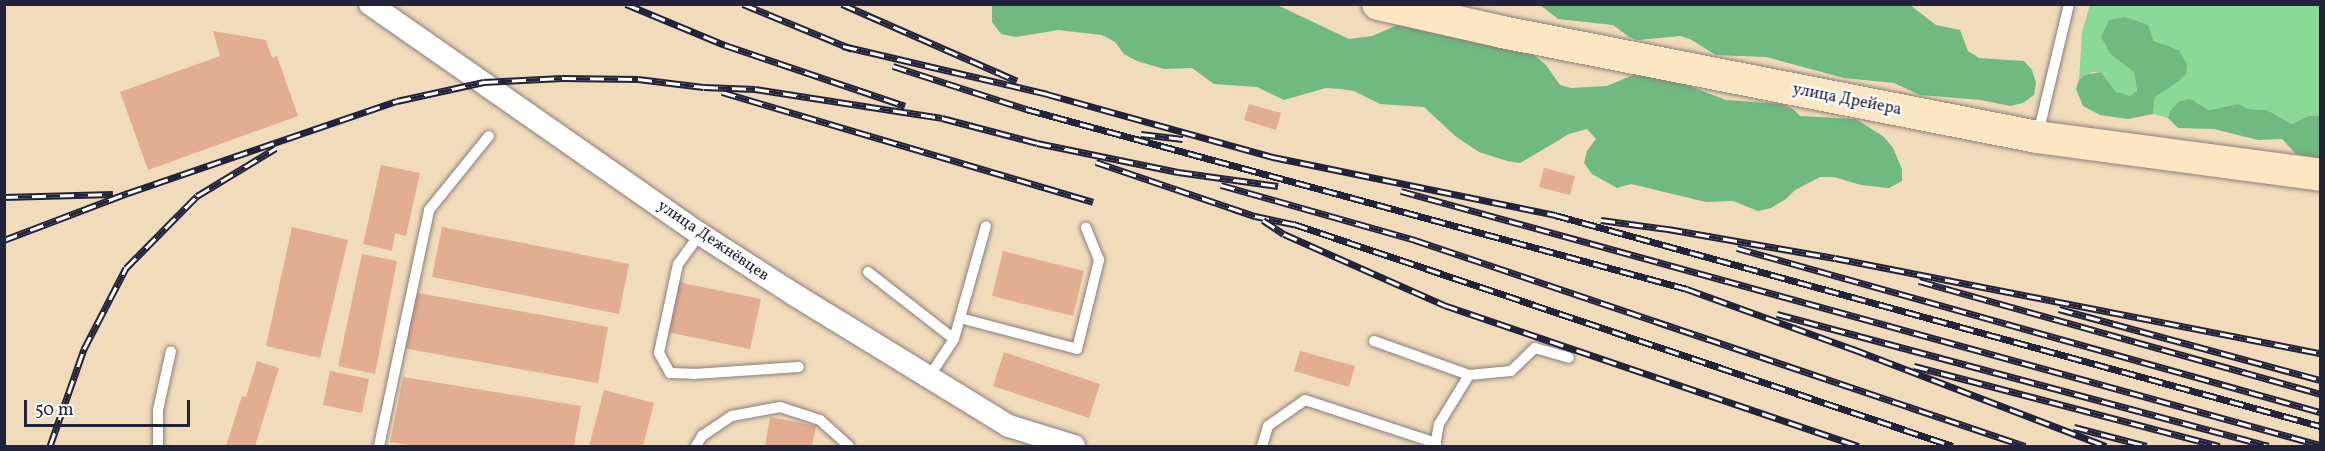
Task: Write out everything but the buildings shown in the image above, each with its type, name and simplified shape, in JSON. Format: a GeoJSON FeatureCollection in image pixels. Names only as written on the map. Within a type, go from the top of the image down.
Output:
{"type":"FeatureCollection","features":[{"type":"Feature","properties":{"kind":"main road","name":"улица Дрейера"},"geometry":{"type":"LineString","coordinates":[[1378,4],[1502,32],[2037,137],[2320,175]]}},
{"type":"Feature","properties":{"kind":"street","name":"улица Дежнёвцев"},"geometry":{"type":"LineString","coordinates":[[370,4],[700,234],[1009,426],[1074,447]]}},
{"type":"Feature","properties":{"kind":"lane"},"geometry":{"type":"LineString","coordinates":[[2037,137],[2069,4]]}},
{"type":"Feature","properties":{"kind":"lane"},"geometry":{"type":"LineString","coordinates":[[379,447],[429,210],[489,136]]}},
{"type":"Feature","properties":{"kind":"lane"},"geometry":{"type":"LineString","coordinates":[[929,377],[954,339],[986,226]]}},
{"type":"Feature","properties":{"kind":"lane"},"geometry":{"type":"LineString","coordinates":[[960,318],[1077,349],[1099,260],[1086,227]]}},
{"type":"Feature","properties":{"kind":"lane"},"geometry":{"type":"LineString","coordinates":[[700,234],[678,264],[659,353],[670,373],[694,374],[799,367]]}},
{"type":"Feature","properties":{"kind":"lane"},"geometry":{"type":"LineString","coordinates":[[868,272],[954,339]]}},
{"type":"Feature","properties":{"kind":"lane"},"geometry":{"type":"LineString","coordinates":[[1374,341],[1468,375],[1511,371],[1535,348],[1569,358]]}},
{"type":"Feature","properties":{"kind":"lane"},"geometry":{"type":"LineString","coordinates":[[158,447],[158,410],[171,351]]}},
{"type":"Feature","properties":{"kind":"lane"},"geometry":{"type":"LineString","coordinates":[[1262,447],[1268,426],[1305,400],[1435,445],[1439,424],[1468,375]]}},
{"type":"Feature","properties":{"kind":"lane"},"geometry":{"type":"LineString","coordinates":[[696,447],[702,436],[732,416],[780,406],[820,420],[849,447]]}},
{"type":"Feature","properties":{"kind":"green space"},"geometry":{"type":"Polygon","coordinates":[[[992,4],[1275,4],[1349,39],[1372,36],[1407,21],[1529,51],[1546,65],[1560,85],[1571,88],[1607,86],[1638,73],[1684,84],[1726,100],[1782,104],[1793,109],[1800,116],[1856,119],[1884,137],[1893,148],[1902,169],[1902,181],[1889,188],[1861,185],[1834,177],[1820,177],[1795,190],[1771,208],[1758,211],[1733,201],[1706,202],[1631,184],[1617,188],[1592,174],[1584,163],[1587,151],[1596,139],[1587,129],[1569,134],[1520,163],[1507,161],[1479,152],[1455,136],[1424,107],[1380,104],[1354,91],[1326,88],[1284,100],[1257,87],[1214,84],[1192,68],[1164,69],[1137,61],[1124,54],[1115,42],[1102,35],[1058,30],[1016,37],[1001,34],[992,22],[992,4]]]}},
{"type":"Feature","properties":{"kind":"green space"},"geometry":{"type":"Polygon","coordinates":[[[1540,5],[1910,5],[1936,25],[1960,30],[1968,51],[1979,58],[2024,61],[2032,70],[2036,83],[2034,95],[2023,103],[2010,106],[1981,100],[1920,95],[1894,83],[1844,78],[1766,57],[1716,55],[1690,39],[1680,36],[1638,40],[1629,37],[1613,25],[1558,19],[1540,5]]]}},
{"type":"Feature","properties":{"kind":"green space"},"geometry":{"type":"Polygon","coordinates":[[[2090,5],[2320,5],[2320,116],[2308,116],[2292,124],[2267,110],[2249,109],[2238,104],[2209,110],[2195,102],[2170,111],[2168,118],[2153,114],[2155,97],[2186,74],[2179,50],[2154,41],[2148,25],[2126,17],[2101,37],[2110,54],[2134,72],[2137,91],[2130,97],[2116,92],[2101,72],[2093,72],[2079,80],[2082,32],[2090,5]]]}},
{"type":"Feature","properties":{"kind":"green space"},"geometry":{"type":"Polygon","coordinates":[[[2126,17],[2148,25],[2154,41],[2179,50],[2187,65],[2186,74],[2180,80],[2155,97],[2153,114],[2128,119],[2100,115],[2083,106],[2076,89],[2079,80],[2085,75],[2101,72],[2116,92],[2130,96],[2137,91],[2134,72],[2110,54],[2101,37],[2109,20],[2126,17]]]}},
{"type":"Feature","properties":{"kind":"green space"},"geometry":{"type":"Polygon","coordinates":[[[2190,99],[2209,110],[2238,104],[2249,109],[2267,110],[2292,124],[2308,116],[2320,116],[2320,158],[2296,154],[2282,139],[2258,140],[2214,129],[2178,128],[2168,118],[2170,111],[2178,102],[2190,99]]]}},
{"type":"Feature","properties":{"kind":"railway"},"geometry":{"type":"LineString","coordinates":[[626,4],[725,45],[905,106]]}},
{"type":"Feature","properties":{"kind":"railway"},"geometry":{"type":"LineString","coordinates":[[743,4],[852,49]]}},
{"type":"Feature","properties":{"kind":"railway"},"geometry":{"type":"LineString","coordinates":[[842,4],[1017,81]]}},
{"type":"Feature","properties":{"kind":"railway"},"geometry":{"type":"LineString","coordinates":[[843,46],[1047,94],[1273,157],[1555,215],[2320,426]]}},
{"type":"Feature","properties":{"kind":"railway"},"geometry":{"type":"LineString","coordinates":[[893,66],[1026,109],[1687,289],[1853,349],[2106,446]]}},
{"type":"Feature","properties":{"kind":"railway"},"geometry":{"type":"LineString","coordinates":[[4,240],[128,193],[397,101],[484,82],[562,78],[638,79],[704,87],[755,89],[942,118],[1037,143],[1178,172],[1278,186]]}},
{"type":"Feature","properties":{"kind":"railway"},"geometry":{"type":"LineString","coordinates":[[722,92],[1093,202]]}},
{"type":"Feature","properties":{"kind":"railway"},"geometry":{"type":"LineString","coordinates":[[1141,134],[1183,139]]}},
{"type":"Feature","properties":{"kind":"railway"},"geometry":{"type":"LineString","coordinates":[[50,446],[84,349],[126,268],[197,196],[276,148]]}},
{"type":"Feature","properties":{"kind":"railway"},"geometry":{"type":"LineString","coordinates":[[1096,162],[1255,216],[1294,224],[1953,446]]}},
{"type":"Feature","properties":{"kind":"railway"},"geometry":{"type":"LineString","coordinates":[[1221,185],[1415,240],[2025,446]]}},
{"type":"Feature","properties":{"kind":"railway"},"geometry":{"type":"LineString","coordinates":[[1401,191],[2320,445]]}},
{"type":"Feature","properties":{"kind":"railway"},"geometry":{"type":"LineString","coordinates":[[4,197],[113,194]]}},
{"type":"Feature","properties":{"kind":"railway"},"geometry":{"type":"LineString","coordinates":[[1263,220],[1284,234],[1444,305],[1859,446]]}},
{"type":"Feature","properties":{"kind":"railway"},"geometry":{"type":"LineString","coordinates":[[1601,220],[1668,229],[1835,258],[2320,353]]}},
{"type":"Feature","properties":{"kind":"railway"},"geometry":{"type":"LineString","coordinates":[[1737,248],[2320,412]]}},
{"type":"Feature","properties":{"kind":"railway"},"geometry":{"type":"LineString","coordinates":[[1919,281],[2320,394]]}},
{"type":"Feature","properties":{"kind":"railway"},"geometry":{"type":"LineString","coordinates":[[2059,309],[2320,380]]}},
{"type":"Feature","properties":{"kind":"railway"},"geometry":{"type":"LineString","coordinates":[[1777,314],[2269,446]]}},
{"type":"Feature","properties":{"kind":"railway"},"geometry":{"type":"LineString","coordinates":[[1914,366],[2220,446]]}},
{"type":"Feature","properties":{"kind":"railway"},"geometry":{"type":"LineString","coordinates":[[2074,427],[2147,446]]}}]}
